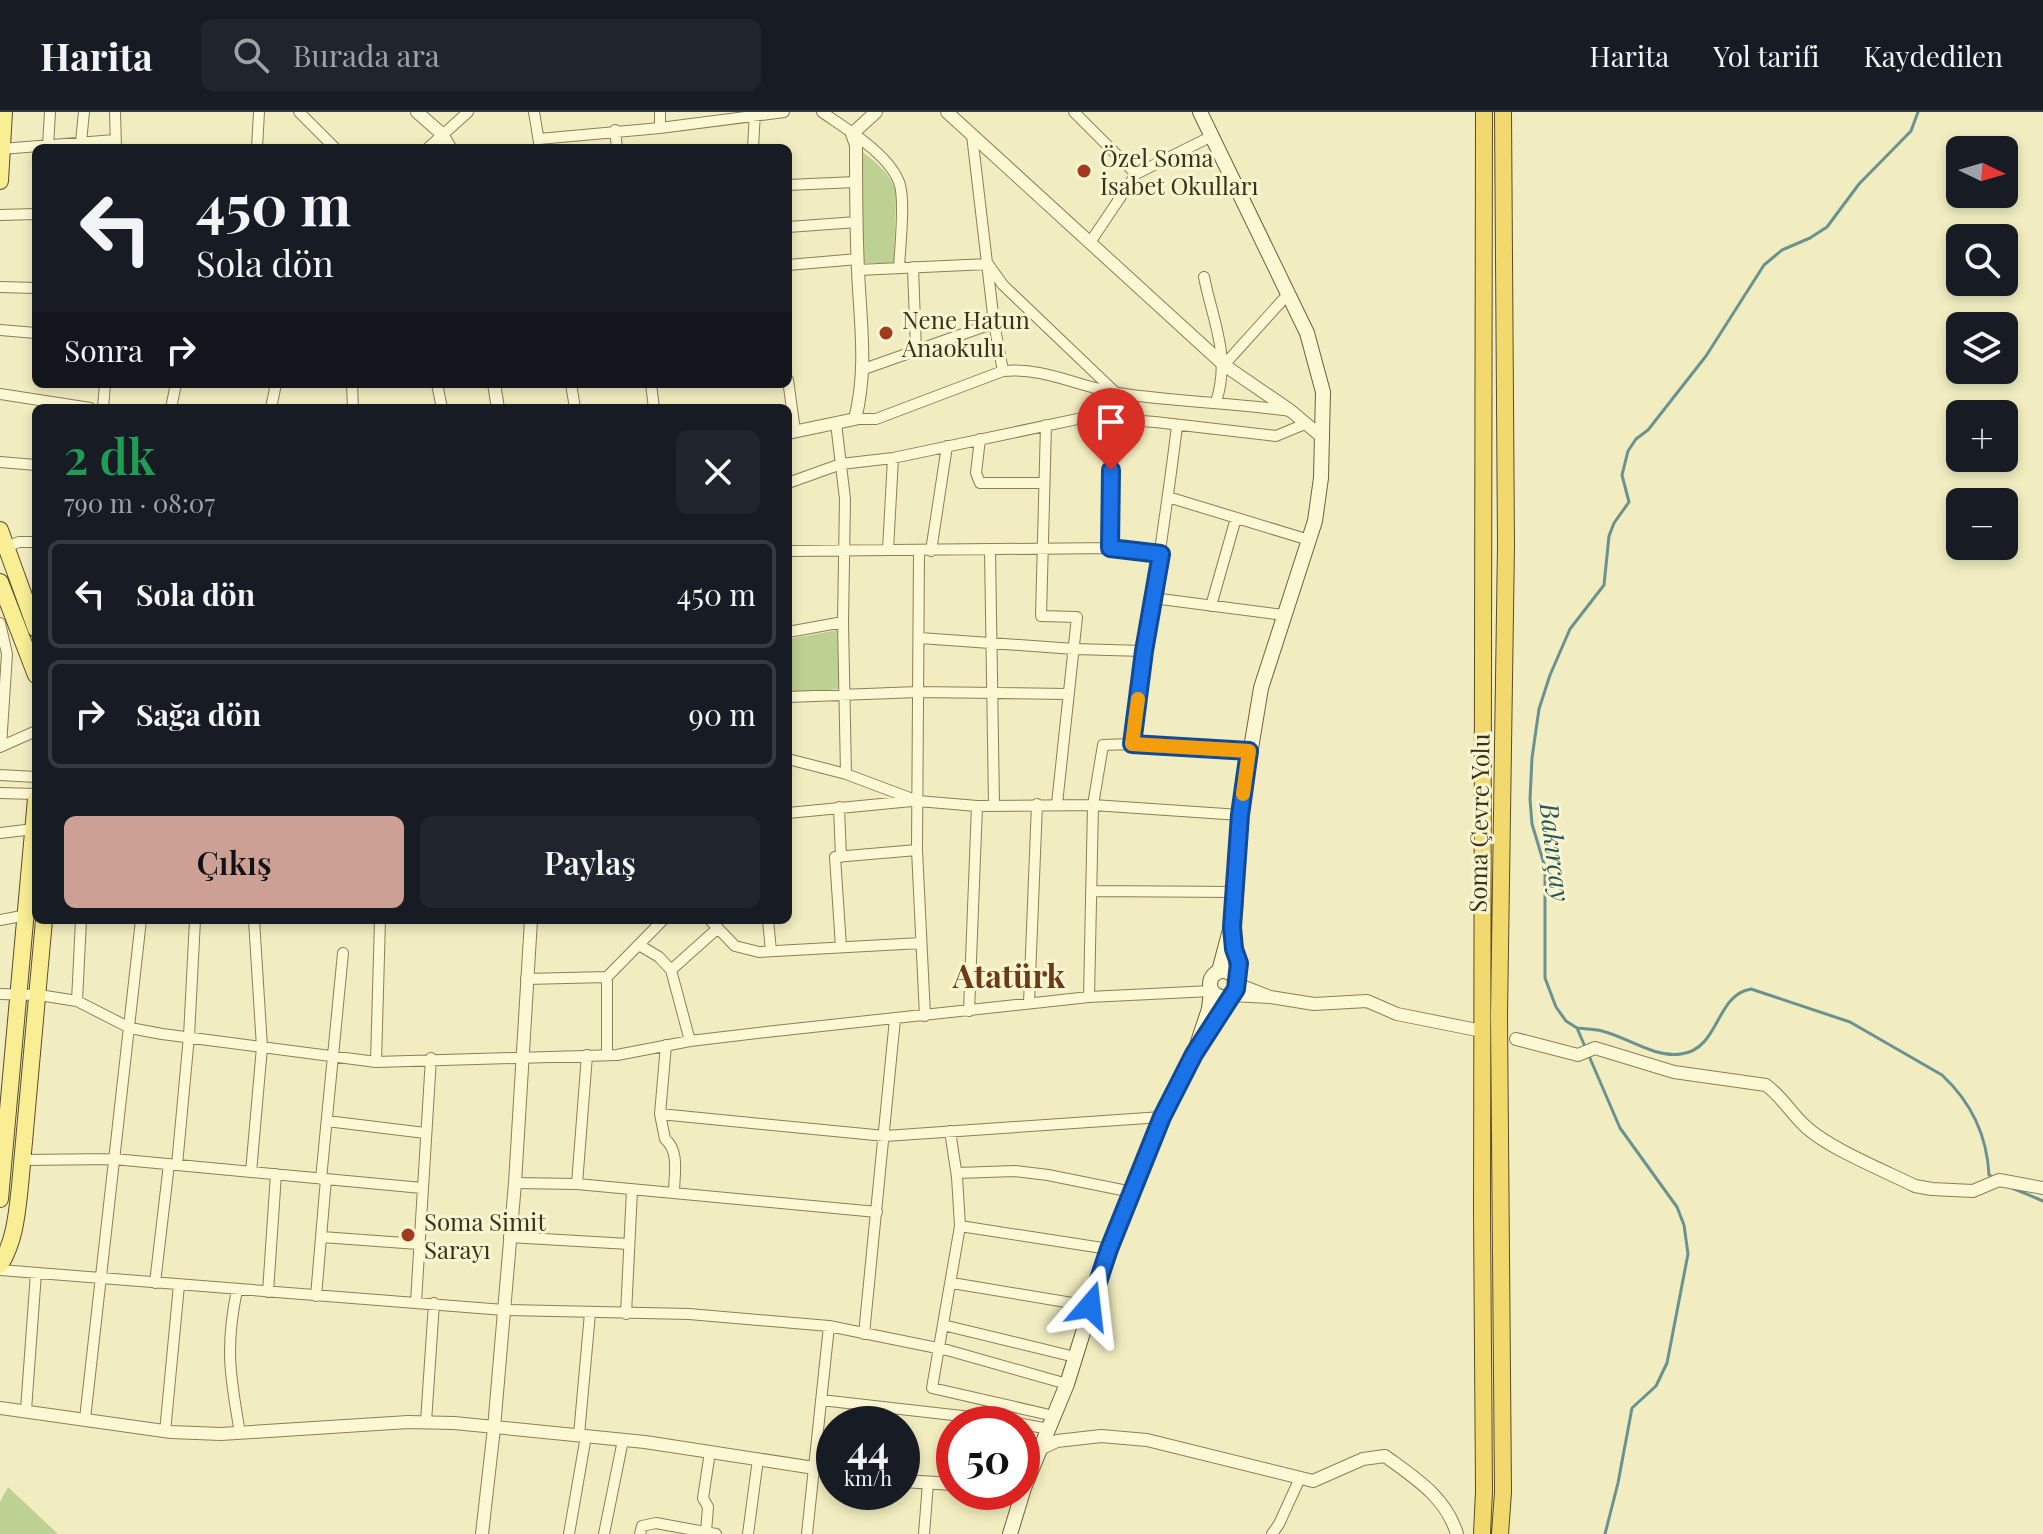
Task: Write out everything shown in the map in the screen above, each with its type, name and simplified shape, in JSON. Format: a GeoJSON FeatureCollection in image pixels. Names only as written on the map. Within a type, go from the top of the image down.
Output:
{"type":"FeatureCollection","features":[{"type":"Feature","properties":{"kind":"highway","name":"Soma Çevre Yolu"},"geometry":{"type":"LineString","coordinates":[[1482,1534],[1484,112]]}},
{"type":"Feature","properties":{"kind":"highway","name":"Soma Çevre Yolu"},"geometry":{"type":"LineString","coordinates":[[1500,1534],[1503,1492],[1499,1016],[1506,545],[1503,112]]}},
{"type":"Feature","properties":{"kind":"main road"},"geometry":{"type":"LineString","coordinates":[[0,181],[4,112]]}},
{"type":"Feature","properties":{"kind":"main road"},"geometry":{"type":"LineString","coordinates":[[1194,1054],[1209,1009],[1212,977],[1219,971],[1232,927],[1240,815],[1249,751],[1261,688],[1315,521],[1323,438],[1323,392],[1316,361],[1289,293],[1200,112]]}},
{"type":"Feature","properties":{"kind":"main road"},"geometry":{"type":"LineString","coordinates":[[0,530],[32,618]]}},
{"type":"Feature","properties":{"kind":"main road"},"geometry":{"type":"LineString","coordinates":[[0,582],[5,619],[32,668]]}},
{"type":"Feature","properties":{"kind":"main road"},"geometry":{"type":"LineString","coordinates":[[0,1199],[6,1092],[20,994],[32,854]]}},
{"type":"Feature","properties":{"kind":"main road"},"geometry":{"type":"LineString","coordinates":[[0,1267],[14,1230],[44,924]]}},
{"type":"Feature","properties":{"kind":"main road"},"geometry":{"type":"LineString","coordinates":[[1010,1534],[1024,1488],[1067,1384],[1109,1249],[1162,1117],[1194,1054],[1234,987],[1239,963],[1232,927]]}},
{"type":"Feature","properties":{"kind":"main road"},"geometry":{"type":"LineString","coordinates":[[1219,971],[1228,971],[1234,987]]}},
{"type":"Feature","properties":{"kind":"main road"},"geometry":{"type":"LineString","coordinates":[[1211,991],[1218,997],[1234,987]]}},
{"type":"Feature","properties":{"kind":"street"},"geometry":{"type":"LineString","coordinates":[[48,144],[50,112]]}},
{"type":"Feature","properties":{"kind":"street"},"geometry":{"type":"LineString","coordinates":[[81,142],[84,112]]}},
{"type":"Feature","properties":{"kind":"street"},"geometry":{"type":"LineString","coordinates":[[115,112],[115,144]]}},
{"type":"Feature","properties":{"kind":"street"},"geometry":{"type":"LineString","coordinates":[[257,144],[259,112]]}},
{"type":"Feature","properties":{"kind":"street"},"geometry":{"type":"LineString","coordinates":[[299,112],[329,144]]}},
{"type":"Feature","properties":{"kind":"street"},"geometry":{"type":"LineString","coordinates":[[417,112],[443,135],[448,144]]}},
{"type":"Feature","properties":{"kind":"street"},"geometry":{"type":"LineString","coordinates":[[433,144],[468,112]]}},
{"type":"Feature","properties":{"kind":"street"},"geometry":{"type":"LineString","coordinates":[[534,112],[540,144],[615,130],[660,128],[755,113],[784,112]]}},
{"type":"Feature","properties":{"kind":"street"},"geometry":{"type":"LineString","coordinates":[[660,112],[660,128]]}},
{"type":"Feature","properties":{"kind":"street"},"geometry":{"type":"LineString","coordinates":[[822,112],[872,148],[893,171],[900,184],[899,268]]}},
{"type":"Feature","properties":{"kind":"street"},"geometry":{"type":"LineString","coordinates":[[852,134],[876,112]]}},
{"type":"Feature","properties":{"kind":"street"},"geometry":{"type":"LineString","coordinates":[[948,112],[1224,365],[1291,411],[1323,438]]}},
{"type":"Feature","properties":{"kind":"street"},"geometry":{"type":"LineString","coordinates":[[1074,112],[1136,174]]}},
{"type":"Feature","properties":{"kind":"street"},"geometry":{"type":"LineString","coordinates":[[753,144],[755,113]]}},
{"type":"Feature","properties":{"kind":"street"},"geometry":{"type":"LineString","coordinates":[[615,130],[617,144]]}},
{"type":"Feature","properties":{"kind":"street"},"geometry":{"type":"LineString","coordinates":[[852,134],[856,145],[864,369],[855,419]]}},
{"type":"Feature","properties":{"kind":"street"},"geometry":{"type":"LineString","coordinates":[[972,135],[994,323],[1003,371]]}},
{"type":"Feature","properties":{"kind":"street"},"geometry":{"type":"LineString","coordinates":[[1091,241],[1136,174],[1212,136]]}},
{"type":"Feature","properties":{"kind":"street"},"geometry":{"type":"LineString","coordinates":[[64,144],[91,144]]}},
{"type":"Feature","properties":{"kind":"street"},"geometry":{"type":"LineString","coordinates":[[1,149],[32,147]]}},
{"type":"Feature","properties":{"kind":"street"},"geometry":{"type":"LineString","coordinates":[[792,185],[856,182]]}},
{"type":"Feature","properties":{"kind":"street"},"geometry":{"type":"LineString","coordinates":[[0,215],[32,214]]}},
{"type":"Feature","properties":{"kind":"street"},"geometry":{"type":"LineString","coordinates":[[792,227],[857,222]]}},
{"type":"Feature","properties":{"kind":"street"},"geometry":{"type":"LineString","coordinates":[[792,265],[858,264],[899,268],[988,264]]}},
{"type":"Feature","properties":{"kind":"street"},"geometry":{"type":"LineString","coordinates":[[988,264],[1003,285],[1116,393]]}},
{"type":"Feature","properties":{"kind":"street"},"geometry":{"type":"LineString","coordinates":[[913,267],[916,351]]}},
{"type":"Feature","properties":{"kind":"street"},"geometry":{"type":"LineString","coordinates":[[1204,277],[1224,365],[1223,383],[1216,402]]}},
{"type":"Feature","properties":{"kind":"street"},"geometry":{"type":"LineString","coordinates":[[0,287],[32,288]]}},
{"type":"Feature","properties":{"kind":"street"},"geometry":{"type":"LineString","coordinates":[[1224,365],[1289,293]]}},
{"type":"Feature","properties":{"kind":"street"},"geometry":{"type":"LineString","coordinates":[[864,369],[994,323]]}},
{"type":"Feature","properties":{"kind":"street"},"geometry":{"type":"LineString","coordinates":[[0,330],[32,333]]}},
{"type":"Feature","properties":{"kind":"street"},"geometry":{"type":"LineString","coordinates":[[792,432],[855,419],[876,419],[1003,371],[1024,369],[1116,393],[1291,411]]}},
{"type":"Feature","properties":{"kind":"street"},"geometry":{"type":"LineString","coordinates":[[0,394],[64,404]]}},
{"type":"Feature","properties":{"kind":"street"},"geometry":{"type":"LineString","coordinates":[[792,482],[841,464],[893,458],[1087,417],[1276,436],[1305,424]]}},
{"type":"Feature","properties":{"kind":"street"},"geometry":{"type":"LineString","coordinates":[[1110,548],[1111,418]]}},
{"type":"Feature","properties":{"kind":"street"},"geometry":{"type":"LineString","coordinates":[[836,423],[845,499],[843,622],[846,774]]}},
{"type":"Feature","properties":{"kind":"street"},"geometry":{"type":"LineString","coordinates":[[1046,425],[1041,616],[1077,617],[1057,804]]}},
{"type":"Feature","properties":{"kind":"street"},"geometry":{"type":"LineString","coordinates":[[1132,744],[1177,426]]}},
{"type":"Feature","properties":{"kind":"street"},"geometry":{"type":"LineString","coordinates":[[980,439],[976,473],[980,483],[1044,483]]}},
{"type":"Feature","properties":{"kind":"street"},"geometry":{"type":"LineString","coordinates":[[931,551],[947,446]]}},
{"type":"Feature","properties":{"kind":"street"},"geometry":{"type":"LineString","coordinates":[[888,550],[893,458]]}},
{"type":"Feature","properties":{"kind":"street"},"geometry":{"type":"LineString","coordinates":[[0,462],[32,465]]}},
{"type":"Feature","properties":{"kind":"street"},"geometry":{"type":"LineString","coordinates":[[1168,497],[1309,540]]}},
{"type":"Feature","properties":{"kind":"street"},"geometry":{"type":"LineString","coordinates":[[1211,606],[1236,518]]}},
{"type":"Feature","properties":{"kind":"street"},"geometry":{"type":"LineString","coordinates":[[6,547],[19,542],[32,542]]}},
{"type":"Feature","properties":{"kind":"street"},"geometry":{"type":"LineString","coordinates":[[792,551],[1110,548],[1161,554]]}},
{"type":"Feature","properties":{"kind":"street"},"geometry":{"type":"LineString","coordinates":[[990,550],[994,804]]}},
{"type":"Feature","properties":{"kind":"street"},"geometry":{"type":"LineString","coordinates":[[919,551],[917,850],[925,1016]]}},
{"type":"Feature","properties":{"kind":"street"},"geometry":{"type":"LineString","coordinates":[[1153,598],[1283,615]]}},
{"type":"Feature","properties":{"kind":"street"},"geometry":{"type":"LineString","coordinates":[[5,619],[7,654],[1,746],[32,733]]}},
{"type":"Feature","properties":{"kind":"street"},"geometry":{"type":"LineString","coordinates":[[792,631],[843,622]]}},
{"type":"Feature","properties":{"kind":"street"},"geometry":{"type":"LineString","coordinates":[[920,638],[1144,651]]}},
{"type":"Feature","properties":{"kind":"street"},"geometry":{"type":"LineString","coordinates":[[792,697],[918,692],[1068,694]]}},
{"type":"Feature","properties":{"kind":"street"},"geometry":{"type":"LineString","coordinates":[[1089,997],[1093,805],[1103,745],[1249,751]]}},
{"type":"Feature","properties":{"kind":"street"},"geometry":{"type":"LineString","coordinates":[[792,760],[846,774],[918,801]]}},
{"type":"Feature","properties":{"kind":"street"},"geometry":{"type":"LineString","coordinates":[[0,775],[32,777]]}},
{"type":"Feature","properties":{"kind":"street"},"geometry":{"type":"LineString","coordinates":[[0,793],[32,797]]}},
{"type":"Feature","properties":{"kind":"street"},"geometry":{"type":"LineString","coordinates":[[792,813],[918,801],[977,806],[1093,805],[1240,815]]}},
{"type":"Feature","properties":{"kind":"street"},"geometry":{"type":"LineString","coordinates":[[1029,1003],[1037,804]]}},
{"type":"Feature","properties":{"kind":"street"},"geometry":{"type":"LineString","coordinates":[[969,1011],[977,806]]}},
{"type":"Feature","properties":{"kind":"street"},"geometry":{"type":"LineString","coordinates":[[839,807],[841,857]]}},
{"type":"Feature","properties":{"kind":"street"},"geometry":{"type":"LineString","coordinates":[[0,833],[32,829]]}},
{"type":"Feature","properties":{"kind":"street"},"geometry":{"type":"LineString","coordinates":[[841,947],[835,857],[917,850]]}},
{"type":"Feature","properties":{"kind":"street"},"geometry":{"type":"LineString","coordinates":[[1091,891],[1236,892]]}},
{"type":"Feature","properties":{"kind":"street"},"geometry":{"type":"LineString","coordinates":[[0,920],[27,915]]}},
{"type":"Feature","properties":{"kind":"street"},"geometry":{"type":"LineString","coordinates":[[77,1001],[81,924]]}},
{"type":"Feature","properties":{"kind":"street"},"geometry":{"type":"LineString","coordinates":[[85,1419],[141,924]]}},
{"type":"Feature","properties":{"kind":"street"},"geometry":{"type":"LineString","coordinates":[[155,1283],[189,1036],[195,924]]}},
{"type":"Feature","properties":{"kind":"street"},"geometry":{"type":"LineString","coordinates":[[251,1172],[262,1047],[254,924]]}},
{"type":"Feature","properties":{"kind":"street"},"geometry":{"type":"LineString","coordinates":[[376,1062],[380,924]]}},
{"type":"Feature","properties":{"kind":"street"},"geometry":{"type":"LineString","coordinates":[[482,1534],[515,1183],[531,924]]}},
{"type":"Feature","properties":{"kind":"street"},"geometry":{"type":"LineString","coordinates":[[526,979],[607,977],[659,924]]}},
{"type":"Feature","properties":{"kind":"street"},"geometry":{"type":"LineString","coordinates":[[671,970],[714,924],[735,946],[759,952],[921,943]]}},
{"type":"Feature","properties":{"kind":"street"},"geometry":{"type":"LineString","coordinates":[[768,924],[771,951]]}},
{"type":"Feature","properties":{"kind":"street"},"geometry":{"type":"LineString","coordinates":[[639,945],[659,957],[671,970],[690,1041]]}},
{"type":"Feature","properties":{"kind":"street"},"geometry":{"type":"LineString","coordinates":[[316,1296],[327,1121],[343,953]]}},
{"type":"Feature","properties":{"kind":"street"},"geometry":{"type":"LineString","coordinates":[[607,977],[607,1055]]}},
{"type":"Feature","properties":{"kind":"street"},"geometry":{"type":"LineString","coordinates":[[1234,987],[1270,997],[1321,1004],[1367,1001],[1397,1014],[1477,1030]]}},
{"type":"Feature","properties":{"kind":"street"},"geometry":{"type":"LineString","coordinates":[[0,994],[39,995],[77,1001],[130,1028],[376,1062],[607,1055],[690,1041],[1029,1003],[1211,991]]}},
{"type":"Feature","properties":{"kind":"street"},"geometry":{"type":"LineString","coordinates":[[864,1334],[895,1019]]}},
{"type":"Feature","properties":{"kind":"street"},"geometry":{"type":"LineString","coordinates":[[1516,1039],[1578,1055],[1595,1048],[1674,1072],[1766,1085],[1777,1093],[1805,1126],[1820,1137],[1915,1186],[1973,1191],[1999,1180],[2043,1188]]}},
{"type":"Feature","properties":{"kind":"street"},"geometry":{"type":"LineString","coordinates":[[666,1045],[660,1114],[665,1139],[675,1152],[674,1193]]}},
{"type":"Feature","properties":{"kind":"street"},"geometry":{"type":"LineString","coordinates":[[577,1184],[587,1055]]}},
{"type":"Feature","properties":{"kind":"street"},"geometry":{"type":"LineString","coordinates":[[416,1302],[431,1058]]}},
{"type":"Feature","properties":{"kind":"street"},"geometry":{"type":"LineString","coordinates":[[660,1114],[885,1136],[1162,1117]]}},
{"type":"Feature","properties":{"kind":"street"},"geometry":{"type":"LineString","coordinates":[[327,1121],[425,1133]]}},
{"type":"Feature","properties":{"kind":"street"},"geometry":{"type":"LineString","coordinates":[[950,1131],[957,1173],[960,1226],[932,1388],[1052,1423]]}},
{"type":"Feature","properties":{"kind":"street"},"geometry":{"type":"LineString","coordinates":[[22,1160],[114,1159],[422,1188]]}},
{"type":"Feature","properties":{"kind":"street"},"geometry":{"type":"LineString","coordinates":[[957,1173],[1015,1171],[1132,1192]]}},
{"type":"Feature","properties":{"kind":"street"},"geometry":{"type":"LineString","coordinates":[[268,1292],[276,1174]]}},
{"type":"Feature","properties":{"kind":"street"},"geometry":{"type":"LineString","coordinates":[[515,1183],[577,1184],[877,1212]]}},
{"type":"Feature","properties":{"kind":"street"},"geometry":{"type":"LineString","coordinates":[[626,1314],[632,1190]]}},
{"type":"Feature","properties":{"kind":"street"},"geometry":{"type":"LineString","coordinates":[[960,1226],[1109,1249]]}},
{"type":"Feature","properties":{"kind":"street"},"geometry":{"type":"LineString","coordinates":[[322,1237],[418,1244]]}},
{"type":"Feature","properties":{"kind":"street"},"geometry":{"type":"LineString","coordinates":[[509,1237],[629,1244]]}},
{"type":"Feature","properties":{"kind":"street"},"geometry":{"type":"LineString","coordinates":[[0,1267],[102,1279],[504,1310],[716,1316],[829,1326],[938,1349],[1067,1384]]}},
{"type":"Feature","properties":{"kind":"street"},"geometry":{"type":"LineString","coordinates":[[26,1410],[36,1273]]}},
{"type":"Feature","properties":{"kind":"street"},"geometry":{"type":"LineString","coordinates":[[952,1283],[1090,1306]]}},
{"type":"Feature","properties":{"kind":"street"},"geometry":{"type":"LineString","coordinates":[[165,1432],[179,1285]]}},
{"type":"Feature","properties":{"kind":"street"},"geometry":{"type":"LineString","coordinates":[[237,1290],[229,1329],[229,1368],[240,1433]]}},
{"type":"Feature","properties":{"kind":"street"},"geometry":{"type":"LineString","coordinates":[[426,1422],[434,1303]]}},
{"type":"Feature","properties":{"kind":"street"},"geometry":{"type":"LineString","coordinates":[[569,1534],[582,1436],[590,1313]]}},
{"type":"Feature","properties":{"kind":"street"},"geometry":{"type":"LineString","coordinates":[[943,1325],[1075,1357]]}},
{"type":"Feature","properties":{"kind":"street"},"geometry":{"type":"LineString","coordinates":[[807,1534],[829,1326]]}},
{"type":"Feature","properties":{"kind":"street"},"geometry":{"type":"LineString","coordinates":[[821,1400],[1006,1421],[1052,1423]]}},
{"type":"Feature","properties":{"kind":"street"},"geometry":{"type":"LineString","coordinates":[[0,1408],[165,1432],[240,1433],[426,1422],[623,1440],[814,1468]]}},
{"type":"Feature","properties":{"kind":"street"},"geometry":{"type":"LineString","coordinates":[[1042,1448],[1057,1441],[1101,1436],[1147,1440],[1313,1481],[1363,1459],[1385,1456],[1432,1492],[1446,1507],[1457,1534]]}},
{"type":"Feature","properties":{"kind":"street"},"geometry":{"type":"LineString","coordinates":[[604,1534],[623,1440]]}},
{"type":"Feature","properties":{"kind":"street"},"geometry":{"type":"LineString","coordinates":[[640,1534],[642,1526],[656,1523],[711,1533],[708,1507],[703,1498],[710,1452]]}},
{"type":"Feature","properties":{"kind":"street"},"geometry":{"type":"LineString","coordinates":[[748,1534],[758,1459]]}},
{"type":"Feature","properties":{"kind":"street"},"geometry":{"type":"LineString","coordinates":[[1272,1534],[1300,1478]]}},
{"type":"Feature","properties":{"kind":"street"},"geometry":{"type":"LineString","coordinates":[[920,1482],[936,1483]]}},
{"type":"Feature","properties":{"kind":"street"},"geometry":{"type":"LineString","coordinates":[[924,1534],[928,1483]]}},
{"type":"Feature","properties":{"kind":"green space"},"geometry":{"type":"Polygon","coordinates":[[[859,149],[886,173],[894,185],[894,263],[860,263],[859,149]]]}},
{"type":"Feature","properties":{"kind":"green space"},"geometry":{"type":"Polygon","coordinates":[[[838,630],[839,689],[792,693],[792,638],[838,630]]]}},
{"type":"Feature","properties":{"kind":"green space"},"geometry":{"type":"Polygon","coordinates":[[[8,1487],[58,1534],[0,1534],[0,1502],[8,1487]]]}},
{"type":"Feature","properties":{"kind":"waterway","name":"Bakırçay"},"geometry":{"type":"LineString","coordinates":[[1586,1049],[1577,1028],[1566,1021],[1556,1007],[1545,978],[1545,867],[1532,824],[1532,758],[1539,709],[1550,675],[1570,629],[1604,585],[1609,536],[1629,502],[1622,475],[1628,451],[1706,356],[1764,265],[1782,250],[1827,227],[1859,184],[1911,131],[1918,112]]}},
{"type":"Feature","properties":{"kind":"waterway"},"geometry":{"type":"LineString","coordinates":[[1577,1028],[1602,1031],[1661,1053],[1681,1054],[1703,1043],[1730,1001],[1739,993],[1751,989],[1850,1022],[1942,1075],[1952,1085],[1976,1120],[1985,1146],[1989,1175],[1995,1178]]}},
{"type":"Feature","properties":{"kind":"waterway","name":"Bakırçay"},"geometry":{"type":"LineString","coordinates":[[1589,1056],[1620,1128],[1677,1207],[1684,1225],[1688,1254],[1667,1363],[1656,1386],[1632,1408],[1605,1534]]}},
{"type":"Feature","properties":{"kind":"waterway"},"geometry":{"type":"LineString","coordinates":[[2012,1188],[2043,1201]]}},
{"type":"Feature","properties":{"kind":"slow traffic"},"geometry":{"type":"LineString","coordinates":[[1138,699],[1132,744],[1249,751],[1243,794]]}},
{"type":"Feature","properties":{"kind":"place","name":"Özel Soma İsabet Okulları"},"geometry":{"type":"Point","coordinates":[1084,171]}},
{"type":"Feature","properties":{"kind":"place","name":"Nene Hatun Anaokulu"},"geometry":{"type":"Point","coordinates":[886,333]}},
{"type":"Feature","properties":{"kind":"place","name":"Soma Simit Sarayı"},"geometry":{"type":"Point","coordinates":[408,1235]}},
{"type":"Feature","properties":{"kind":"district","name":"Atatürk"},"geometry":{"type":"Point","coordinates":[1009,974]}},
{"type":"Feature","properties":{"kind":"route"},"geometry":{"type":"LineString","coordinates":[[1090,1306],[1109,1249],[1162,1117],[1194,1054],[1236,989],[1239,963],[1232,927],[1240,815],[1249,751],[1132,744],[1161,554],[1110,548],[1111,470]]}}]}
